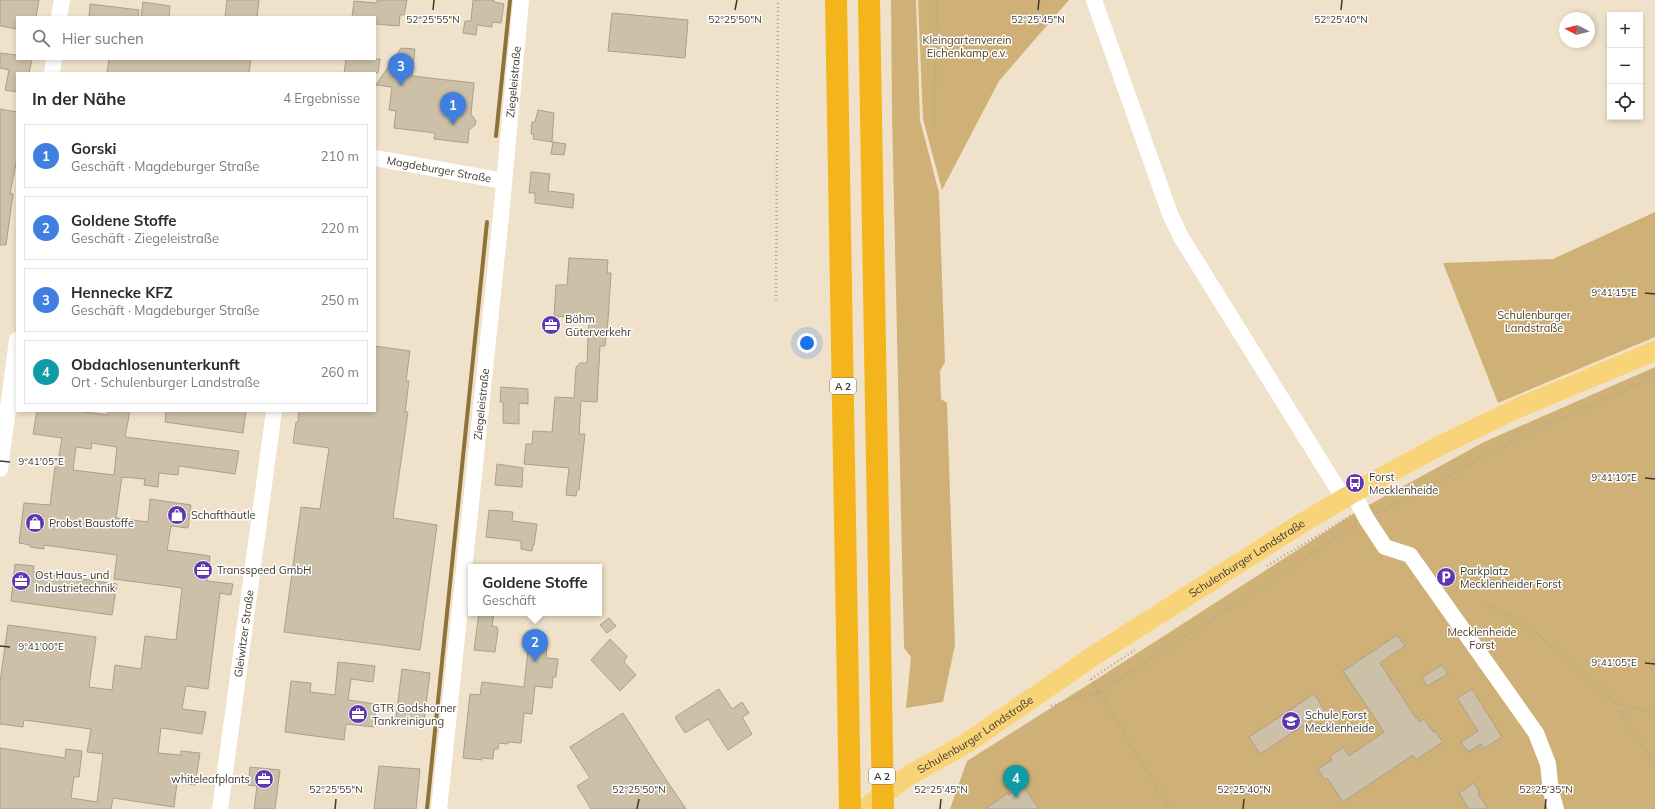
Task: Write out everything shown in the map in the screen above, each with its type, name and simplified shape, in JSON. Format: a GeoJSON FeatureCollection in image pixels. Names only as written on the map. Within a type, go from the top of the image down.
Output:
{"type":"FeatureCollection","features":[{"type":"Feature","properties":{"kind":"highway","name":"A 2"},"geometry":{"type":"LineString","coordinates":[[836,0],[850,809]]}},
{"type":"Feature","properties":{"kind":"highway","name":"A 2"},"geometry":{"type":"LineString","coordinates":[[869,0],[883,809]]}},
{"type":"Feature","properties":{"kind":"main road","name":"Schulenburger Landstraße"},"geometry":{"type":"LineString","coordinates":[[864,809],[908,776],[966,743],[1098,653],[1296,528],[1356,505],[1437,447],[1520,406],[1655,351]]}},
{"type":"Feature","properties":{"kind":"street"},"geometry":{"type":"LineString","coordinates":[[59,16],[62,0]]}},
{"type":"Feature","properties":{"kind":"street","name":"Ziegeleistraße"},"geometry":{"type":"LineString","coordinates":[[439,809],[500,224],[521,0]]}},
{"type":"Feature","properties":{"kind":"street"},"geometry":{"type":"LineString","coordinates":[[1094,0],[1168,206],[1181,236],[1356,505],[1385,547],[1410,556],[1536,733],[1548,764],[1551,792],[1556,809]]}},
{"type":"Feature","properties":{"kind":"street"},"geometry":{"type":"LineString","coordinates":[[52,72],[54,60]]}},
{"type":"Feature","properties":{"kind":"street","name":"Magdeburger Straße"},"geometry":{"type":"LineString","coordinates":[[376,158],[504,180]]}},
{"type":"Feature","properties":{"kind":"street"},"geometry":{"type":"LineString","coordinates":[[0,469],[16,348]]}},
{"type":"Feature","properties":{"kind":"street","name":"Gleiwitzer Straße"},"geometry":{"type":"LineString","coordinates":[[220,809],[274,412]]}},
{"type":"Feature","properties":{"kind":"path"},"geometry":{"type":"LineString","coordinates":[[776,300],[778,0]]}},
{"type":"Feature","properties":{"kind":"path"},"geometry":{"type":"LineString","coordinates":[[934,127],[937,0]]}},
{"type":"Feature","properties":{"kind":"path"},"geometry":{"type":"LineString","coordinates":[[1038,28],[1040,0]]}},
{"type":"Feature","properties":{"kind":"path"},"geometry":{"type":"LineString","coordinates":[[1261,570],[1356,505],[1655,377]]}},
{"type":"Feature","properties":{"kind":"path"},"geometry":{"type":"LineString","coordinates":[[1047,708],[1080,696],[1100,693],[1356,505]]}},
{"type":"Feature","properties":{"kind":"path"},"geometry":{"type":"LineString","coordinates":[[1488,605],[1527,625],[1617,704],[1625,722],[1655,764]]}},
{"type":"Feature","properties":{"kind":"path"},"geometry":{"type":"LineString","coordinates":[[1137,649],[1091,679],[1170,809]]}},
{"type":"Feature","properties":{"kind":"path"},"geometry":{"type":"LineString","coordinates":[[1617,704],[1655,713]]}},
{"type":"Feature","properties":{"kind":"green space"},"geometry":{"type":"Polygon","coordinates":[[[891,0],[916,0],[920,120],[939,193],[945,362],[940,371],[941,399],[947,403],[955,645],[943,702],[906,708],[911,657],[904,648],[892,114],[891,0]]]}},
{"type":"Feature","properties":{"kind":"green space","name":"Kleingartenverein Eichenkamp e.v."},"geometry":{"type":"Polygon","coordinates":[[[918,0],[1069,0],[999,81],[942,190],[923,119],[918,0]]]}},
{"type":"Feature","properties":{"kind":"green space","name":"Schulenburger Landstraße"},"geometry":{"type":"Polygon","coordinates":[[[1655,212],[1655,337],[1498,403],[1443,263],[1553,259],[1655,212]]]}},
{"type":"Feature","properties":{"kind":"green space","name":"Mecklenheide Forst"},"geometry":{"type":"Polygon","coordinates":[[[1655,367],[1655,809],[950,809],[967,761],[1356,512],[1484,442],[1655,367]]]}},
{"type":"Feature","properties":{"kind":"building"},"geometry":{"type":"Polygon","coordinates":[[[0,0],[39,0],[36,16],[16,16],[16,29],[0,26],[0,0]]]}},
{"type":"Feature","properties":{"kind":"building"},"geometry":{"type":"Polygon","coordinates":[[[227,0],[259,0],[257,16],[225,16],[227,0]]]}},
{"type":"Feature","properties":{"kind":"building"},"geometry":{"type":"Polygon","coordinates":[[[377,0],[407,0],[404,15],[400,15],[399,26],[376,24],[376,16],[352,16],[354,1],[377,3],[377,0]]]}},
{"type":"Feature","properties":{"kind":"building"},"geometry":{"type":"Polygon","coordinates":[[[473,0],[494,0],[494,2],[504,4],[501,23],[492,22],[492,27],[477,25],[476,35],[463,33],[465,21],[471,21],[473,0]]]}},
{"type":"Feature","properties":{"kind":"building"},"geometry":{"type":"Polygon","coordinates":[[[143,2],[170,6],[169,16],[141,16],[143,2]]]}},
{"type":"Feature","properties":{"kind":"building"},"geometry":{"type":"Polygon","coordinates":[[[90,4],[139,10],[138,16],[89,16],[90,4]]]}},
{"type":"Feature","properties":{"kind":"building"},"geometry":{"type":"Polygon","coordinates":[[[612,13],[688,20],[685,58],[608,51],[612,13]]]}},
{"type":"Feature","properties":{"kind":"building"},"geometry":{"type":"Polygon","coordinates":[[[401,48],[415,49],[412,76],[474,83],[471,114],[476,121],[475,125],[469,130],[468,143],[434,139],[435,133],[394,128],[396,111],[389,110],[392,87],[376,85],[401,48]]]}},
{"type":"Feature","properties":{"kind":"building"},"geometry":{"type":"Polygon","coordinates":[[[0,53],[16,55],[16,60],[32,60],[29,72],[16,72],[16,92],[5,90],[9,70],[0,68],[0,53]]]}},
{"type":"Feature","properties":{"kind":"building"},"geometry":{"type":"Polygon","coordinates":[[[380,59],[378,73],[344,72],[346,60],[380,59]]]}},
{"type":"Feature","properties":{"kind":"building"},"geometry":{"type":"Polygon","coordinates":[[[109,60],[251,60],[249,72],[107,72],[109,60]]]}},
{"type":"Feature","properties":{"kind":"building"},"geometry":{"type":"Polygon","coordinates":[[[0,109],[16,112],[16,163],[10,193],[13,194],[6,245],[0,245],[0,109]]]}},
{"type":"Feature","properties":{"kind":"building"},"geometry":{"type":"Polygon","coordinates":[[[538,110],[554,113],[552,142],[533,139],[534,134],[531,134],[532,122],[535,122],[538,110]]]}},
{"type":"Feature","properties":{"kind":"building"},"geometry":{"type":"Polygon","coordinates":[[[553,142],[566,144],[564,155],[551,154],[553,142]]]}},
{"type":"Feature","properties":{"kind":"building"},"geometry":{"type":"Polygon","coordinates":[[[531,172],[550,174],[548,191],[574,194],[573,208],[535,203],[535,193],[529,193],[531,172]]]}},
{"type":"Feature","properties":{"kind":"building"},"geometry":{"type":"Polygon","coordinates":[[[569,258],[608,260],[607,273],[611,273],[605,346],[600,346],[597,402],[581,401],[579,434],[585,434],[579,490],[577,490],[576,496],[566,495],[569,468],[524,464],[526,444],[532,444],[533,431],[552,432],[555,397],[574,398],[576,367],[580,363],[587,363],[589,318],[554,316],[556,285],[567,285],[569,258]]]}},
{"type":"Feature","properties":{"kind":"building"},"geometry":{"type":"Polygon","coordinates":[[[376,346],[410,351],[406,381],[409,381],[405,412],[408,412],[393,518],[437,525],[420,650],[284,632],[301,507],[320,509],[329,448],[293,443],[296,422],[298,422],[299,412],[376,412],[376,346]]]}},
{"type":"Feature","properties":{"kind":"building"},"geometry":{"type":"Polygon","coordinates":[[[501,387],[528,389],[528,404],[519,403],[519,424],[503,423],[503,402],[500,402],[501,387]]]}},
{"type":"Feature","properties":{"kind":"building"},"geometry":{"type":"Polygon","coordinates":[[[37,412],[84,412],[108,415],[108,412],[130,412],[125,437],[239,451],[235,474],[179,466],[178,475],[159,473],[158,487],[144,485],[145,479],[122,477],[116,518],[148,522],[150,499],[191,505],[188,528],[171,526],[167,550],[210,556],[207,581],[233,584],[231,595],[220,593],[208,689],[186,686],[182,709],[206,712],[202,734],[161,728],[158,753],[181,755],[181,751],[200,753],[195,785],[177,783],[174,807],[113,798],[111,809],[0,809],[0,748],[65,758],[66,749],[82,751],[79,777],[74,777],[71,798],[97,802],[103,754],[87,752],[91,729],[24,720],[23,727],[0,724],[0,682],[8,625],[96,637],[89,687],[112,690],[115,665],[141,669],[145,636],[176,640],[182,588],[114,579],[117,555],[44,545],[44,549],[30,547],[30,545],[19,543],[24,503],[50,505],[55,467],[57,468],[62,438],[33,434],[37,412]],[[92,443],[91,449],[76,447],[73,470],[114,475],[117,447],[92,443]]]}},
{"type":"Feature","properties":{"kind":"building"},"geometry":{"type":"Polygon","coordinates":[[[166,412],[246,412],[243,433],[165,422],[166,412]]]}},
{"type":"Feature","properties":{"kind":"building"},"geometry":{"type":"Polygon","coordinates":[[[497,464],[523,468],[522,487],[495,485],[497,464]]]}},
{"type":"Feature","properties":{"kind":"building"},"geometry":{"type":"Polygon","coordinates":[[[489,510],[513,512],[512,521],[537,524],[532,551],[521,549],[521,541],[486,537],[489,510]]]}},
{"type":"Feature","properties":{"kind":"building"},"geometry":{"type":"Polygon","coordinates":[[[15,564],[34,566],[33,572],[117,584],[112,615],[11,601],[15,564]]]}},
{"type":"Feature","properties":{"kind":"building"},"geometry":{"type":"Polygon","coordinates":[[[479,616],[494,616],[492,626],[497,627],[498,630],[495,652],[474,650],[479,616]]]}},
{"type":"Feature","properties":{"kind":"building"},"geometry":{"type":"Polygon","coordinates":[[[609,618],[616,626],[607,633],[600,625],[609,618]]]}},
{"type":"Feature","properties":{"kind":"building"},"geometry":{"type":"Polygon","coordinates":[[[1397,635],[1405,646],[1380,663],[1416,718],[1417,717],[1420,722],[1424,719],[1433,732],[1435,731],[1443,742],[1416,760],[1413,755],[1343,802],[1327,778],[1325,780],[1318,769],[1332,760],[1330,757],[1343,747],[1349,756],[1384,732],[1343,671],[1397,635]]]}},
{"type":"Feature","properties":{"kind":"building"},"geometry":{"type":"Polygon","coordinates":[[[610,639],[627,656],[624,662],[636,675],[620,691],[591,660],[610,639]]]}},
{"type":"Feature","properties":{"kind":"building"},"geometry":{"type":"Polygon","coordinates":[[[529,641],[547,643],[546,658],[558,659],[556,677],[553,677],[552,688],[535,686],[532,714],[524,713],[521,743],[499,743],[498,749],[494,749],[493,759],[482,758],[482,760],[463,758],[470,694],[480,695],[482,682],[524,687],[529,641]]]}},
{"type":"Feature","properties":{"kind":"building"},"geometry":{"type":"Polygon","coordinates":[[[338,662],[375,666],[373,682],[351,679],[348,700],[376,704],[374,727],[346,724],[344,740],[285,732],[291,681],[311,683],[310,692],[335,695],[338,662]]]}},
{"type":"Feature","properties":{"kind":"building"},"geometry":{"type":"Polygon","coordinates":[[[1442,665],[1448,674],[1427,686],[1422,677],[1442,665]]]}},
{"type":"Feature","properties":{"kind":"building"},"geometry":{"type":"Polygon","coordinates":[[[402,669],[430,673],[424,721],[396,718],[402,669]]]}},
{"type":"Feature","properties":{"kind":"building"},"geometry":{"type":"Polygon","coordinates":[[[719,689],[732,709],[742,702],[749,713],[742,717],[752,734],[728,750],[708,719],[685,733],[675,717],[719,689]]]}},
{"type":"Feature","properties":{"kind":"building"},"geometry":{"type":"Polygon","coordinates":[[[1472,689],[1502,737],[1483,749],[1481,744],[1468,752],[1461,742],[1478,731],[1457,698],[1472,689]]]}},
{"type":"Feature","properties":{"kind":"building"},"geometry":{"type":"Polygon","coordinates":[[[1314,694],[1325,711],[1260,754],[1249,737],[1314,694]]]}},
{"type":"Feature","properties":{"kind":"building"},"geometry":{"type":"Polygon","coordinates":[[[623,713],[686,809],[591,809],[577,786],[590,778],[570,747],[623,713]]]}},
{"type":"Feature","properties":{"kind":"building"},"geometry":{"type":"Polygon","coordinates":[[[379,766],[420,769],[416,809],[374,809],[379,766]]]}},
{"type":"Feature","properties":{"kind":"building"},"geometry":{"type":"Polygon","coordinates":[[[250,767],[280,770],[275,809],[254,809],[257,786],[248,785],[250,767]]]}},
{"type":"Feature","properties":{"kind":"building"},"geometry":{"type":"Polygon","coordinates":[[[1474,783],[1480,793],[1478,794],[1488,809],[1469,809],[1459,793],[1474,783]]]}},
{"type":"Feature","properties":{"kind":"building"},"geometry":{"type":"Polygon","coordinates":[[[1023,786],[1039,809],[985,809],[1008,793],[1009,795],[1023,786]]]}},
{"type":"Feature","properties":{"kind":"waterway"},"geometry":{"type":"LineString","coordinates":[[496,136],[510,0]]}},
{"type":"Feature","properties":{"kind":"waterway"},"geometry":{"type":"LineString","coordinates":[[427,809],[487,222]]}},
{"type":"Feature","properties":{"kind":"place","name":"Hennecke KFZ"},"geometry":{"type":"Point","coordinates":[401,86]}},
{"type":"Feature","properties":{"kind":"place","name":"Gorski"},"geometry":{"type":"Point","coordinates":[453,125]}},
{"type":"Feature","properties":{"kind":"place","name":"Böhm Güterverkehr"},"geometry":{"type":"Point","coordinates":[551,325]}},
{"type":"Feature","properties":{"kind":"place","name":"Forst Mecklenheide"},"geometry":{"type":"Point","coordinates":[1355,483]}},
{"type":"Feature","properties":{"kind":"place","name":"Schafthäutle"},"geometry":{"type":"Point","coordinates":[177,515]}},
{"type":"Feature","properties":{"kind":"place","name":"Probst Baustoffe"},"geometry":{"type":"Point","coordinates":[35,523]}},
{"type":"Feature","properties":{"kind":"place","name":"Transspeed GmbH"},"geometry":{"type":"Point","coordinates":[203,570]}},
{"type":"Feature","properties":{"kind":"place","name":"Parkplatz Mecklenheider Forst"},"geometry":{"type":"Point","coordinates":[1446,577]}},
{"type":"Feature","properties":{"kind":"place","name":"Ost Haus- und Industrietechnik"},"geometry":{"type":"Point","coordinates":[21,581]}},
{"type":"Feature","properties":{"kind":"place","name":"Goldene Stoffe"},"geometry":{"type":"Point","coordinates":[535,662]}},
{"type":"Feature","properties":{"kind":"place","name":"GTR Godshorner Tankreinigung"},"geometry":{"type":"Point","coordinates":[358,714]}},
{"type":"Feature","properties":{"kind":"place","name":"Schule Forst Mecklenheide"},"geometry":{"type":"Point","coordinates":[1291,721]}},
{"type":"Feature","properties":{"kind":"place","name":"whiteleafplants"},"geometry":{"type":"Point","coordinates":[264,779]}},
{"type":"Feature","properties":{"kind":"place","name":"Obdachlosenunterkunft"},"geometry":{"type":"Point","coordinates":[1016,798]}}]}
